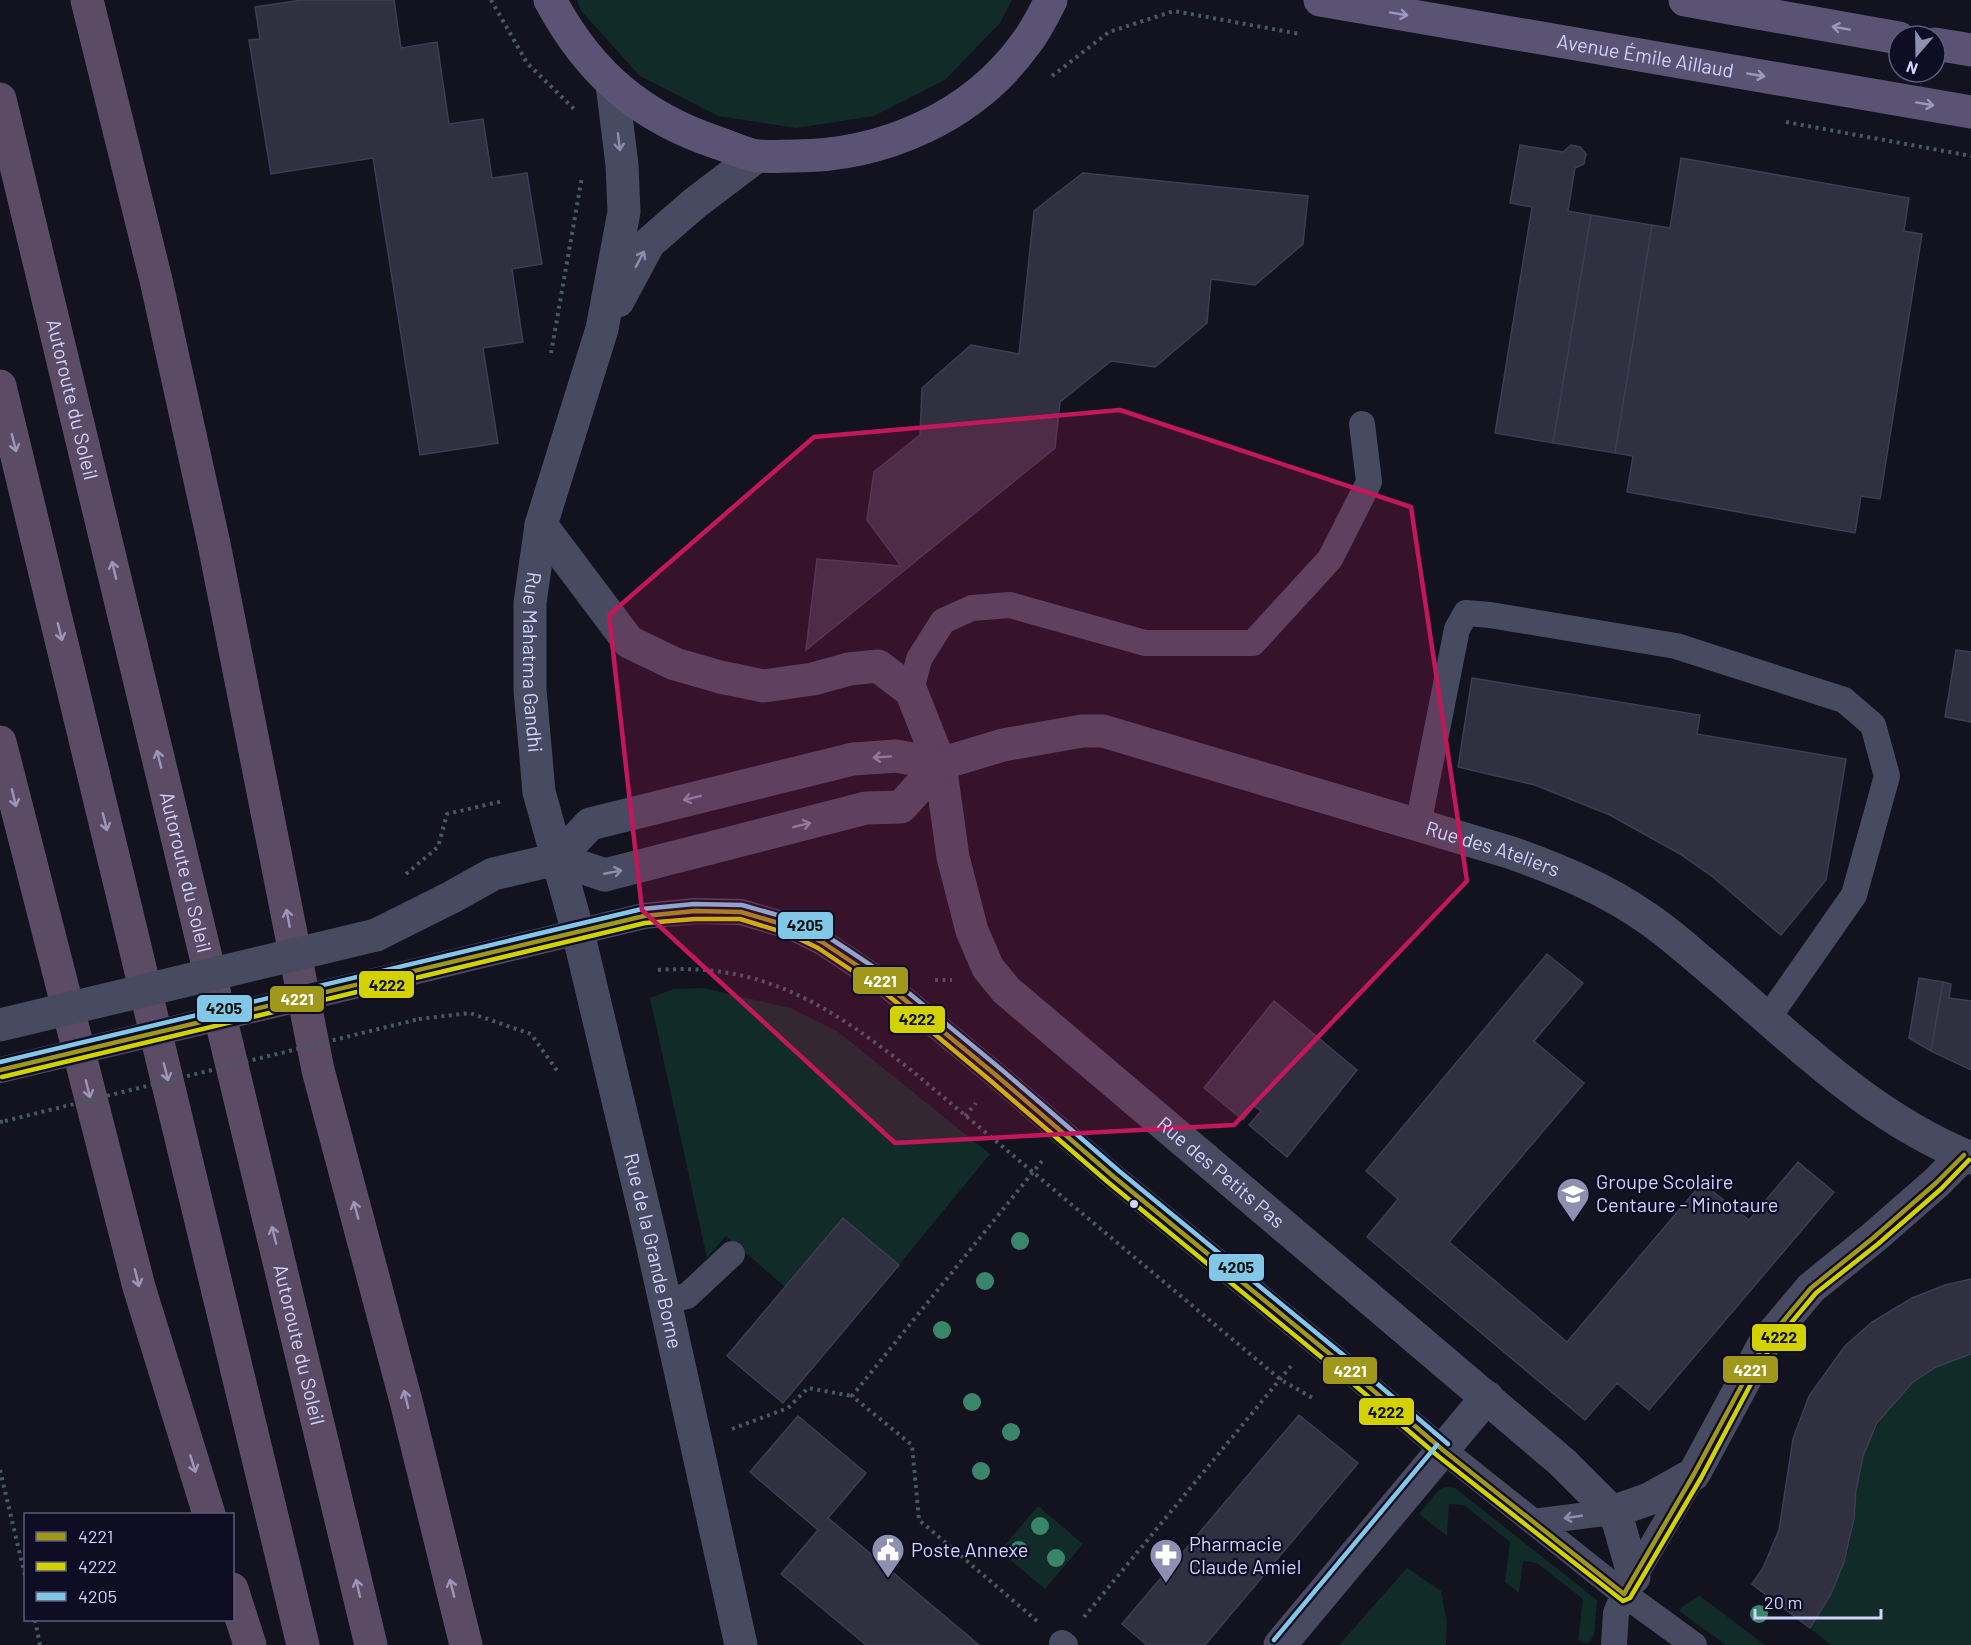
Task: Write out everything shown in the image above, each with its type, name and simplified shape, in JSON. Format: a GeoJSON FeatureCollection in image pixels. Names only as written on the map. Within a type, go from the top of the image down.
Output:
{"type":"FeatureCollection","features":[{"type":"Feature","properties":{"kind":"highway"},"geometry":{"type":"LineString","coordinates":[[87,0],[156,280],[214,544],[318,1070],[406,1401],[465,1645]]}},
{"type":"Feature","properties":{"kind":"highway"},"geometry":{"type":"LineString","coordinates":[[108,0],[156,280]]}},
{"type":"Feature","properties":{"kind":"highway","name":"Autoroute du Soleil"},"geometry":{"type":"LineString","coordinates":[[0,99],[371,1645]]}},
{"type":"Feature","properties":{"kind":"highway"},"geometry":{"type":"LineString","coordinates":[[0,386],[303,1645]]}},
{"type":"Feature","properties":{"kind":"highway"},"geometry":{"type":"LineString","coordinates":[[0,742],[139,1287],[208,1513]]}},
{"type":"Feature","properties":{"kind":"highway"},"geometry":{"type":"LineString","coordinates":[[234,1595],[250,1645]]}},
{"type":"Feature","properties":{"kind":"main road"},"geometry":{"type":"LineString","coordinates":[[550,0],[570,35],[612,84],[651,113],[687,132],[757,156],[823,156],[884,144],[926,128],[960,106],[993,80],[1026,44],[1052,0]]}},
{"type":"Feature","properties":{"kind":"main road","name":"Avenue Émile Aillaud"},"geometry":{"type":"LineString","coordinates":[[1320,0],[1971,112]]}},
{"type":"Feature","properties":{"kind":"main road"},"geometry":{"type":"LineString","coordinates":[[1685,0],[1887,36]]}},
{"type":"Feature","properties":{"kind":"main road"},"geometry":{"type":"LineString","coordinates":[[1947,46],[1971,50]]}},
{"type":"Feature","properties":{"kind":"street","name":"Rue Mahatma Gandhi"},"geometry":{"type":"LineString","coordinates":[[557,859],[539,792],[530,690],[530,603],[541,525],[602,329],[624,212],[622,165],[612,84]]}},
{"type":"Feature","properties":{"kind":"street","name":"Rue Mahatma Gandhi"},"geometry":{"type":"LineString","coordinates":[[602,329],[649,243],[695,203],[757,156]]}},
{"type":"Feature","properties":{"kind":"street"},"geometry":{"type":"LineString","coordinates":[[541,525],[629,642],[675,664],[720,677],[764,686],[813,679],[849,669],[878,666],[911,691]]}},
{"type":"Feature","properties":{"kind":"street","name":"Rue des Petits Pas"},"geometry":{"type":"LineString","coordinates":[[911,691],[940,764],[953,857],[972,931],[988,968],[1006,990],[1562,1462],[1612,1512],[1618,1521],[1629,1586]]}},
{"type":"Feature","properties":{"kind":"street","name":"Rue des Ateliers"},"geometry":{"type":"LineString","coordinates":[[940,764],[1003,745],[1082,731],[1103,731],[1512,853],[1553,868],[1611,896],[1647,918],[1674,938],[1820,1065],[1865,1099],[1894,1119],[1967,1156]]}},
{"type":"Feature","properties":{"kind":"street"},"geometry":{"type":"LineString","coordinates":[[557,859],[590,824],[623,815],[853,759],[896,756],[940,764]]}},
{"type":"Feature","properties":{"kind":"street"},"geometry":{"type":"LineString","coordinates":[[0,1025],[376,934],[494,874],[557,859],[604,875],[866,808],[901,807],[940,764]]}},
{"type":"Feature","properties":{"kind":"street","name":"Rue de la Grande Borne"},"geometry":{"type":"LineString","coordinates":[[557,859],[579,932],[741,1645]]}},
{"type":"Feature","properties":{"kind":"street"},"geometry":{"type":"LineString","coordinates":[[1612,1512],[1650,1498],[1694,1474],[1764,1344],[1804,1296],[1967,1156]]}},
{"type":"Feature","properties":{"kind":"street"},"geometry":{"type":"LineString","coordinates":[[1280,1645],[1487,1397]]}},
{"type":"Feature","properties":{"kind":"lane"},"geometry":{"type":"LineString","coordinates":[[911,691],[919,659],[943,621],[972,608],[1010,605],[1145,642],[1253,643],[1330,559],[1369,482],[1362,424]]}},
{"type":"Feature","properties":{"kind":"lane"},"geometry":{"type":"LineString","coordinates":[[1418,825],[1457,629],[1466,613],[1676,646],[1844,700],[1873,725],[1887,776],[1854,895],[1768,1018]]}},
{"type":"Feature","properties":{"kind":"lane"},"geometry":{"type":"LineString","coordinates":[[0,1070],[644,916],[695,911],[741,912],[792,927],[822,942],[888,986],[1443,1450],[1533,1522],[1629,1586],[1694,1645]]}},
{"type":"Feature","properties":{"kind":"lane"},"geometry":{"type":"LineString","coordinates":[[664,1301],[687,1296],[732,1254]]}},
{"type":"Feature","properties":{"kind":"lane"},"geometry":{"type":"LineString","coordinates":[[1614,1645],[1616,1613],[1629,1586],[1694,1474]]}},
{"type":"Feature","properties":{"kind":"lane"},"geometry":{"type":"LineString","coordinates":[[1533,1522],[1612,1512]]}},
{"type":"Feature","properties":{"kind":"path"},"geometry":{"type":"LineString","coordinates":[[491,0],[527,63],[580,115]]}},
{"type":"Feature","properties":{"kind":"path"},"geometry":{"type":"LineString","coordinates":[[1047,80],[1109,32],[1174,10],[1303,34]]}},
{"type":"Feature","properties":{"kind":"path"},"geometry":{"type":"LineString","coordinates":[[1784,122],[1971,156]]}},
{"type":"Feature","properties":{"kind":"path"},"geometry":{"type":"LineString","coordinates":[[658,970],[687,968],[743,976],[780,986],[822,1006],[903,1064],[1281,1380],[1312,1398]]}},
{"type":"Feature","properties":{"kind":"path"},"geometry":{"type":"LineString","coordinates":[[2,1122],[419,1019],[470,1013],[531,1034],[558,1072]]}},
{"type":"Feature","properties":{"kind":"path"},"geometry":{"type":"LineString","coordinates":[[852,1396],[1045,1158]]}},
{"type":"Feature","properties":{"kind":"path"},"geometry":{"type":"LineString","coordinates":[[723,1432],[789,1408],[808,1388],[852,1396],[912,1445],[919,1520],[1063,1644],[1292,1365]]}},
{"type":"Feature","properties":{"kind":"path"},"geometry":{"type":"LineString","coordinates":[[0,1470],[24,1572]]}},
{"type":"Feature","properties":{"kind":"path"},"geometry":{"type":"LineString","coordinates":[[35,1621],[40,1645]]}},
{"type":"Feature","properties":{"kind":"highlighted area"},"geometry":{"type":"Polygon","coordinates":[[[1120,410],[1411,507],[1467,881],[1234,1125],[895,1143],[642,910],[609,615],[814,437],[1120,410]]]}},
{"type":"Feature","properties":{"kind":"green space"},"geometry":{"type":"Polygon","coordinates":[[[577,0],[1012,0],[1000,23],[945,80],[874,116],[796,128],[718,116],[640,76],[581,11],[577,0]]]}},
{"type":"Feature","properties":{"kind":"green space"},"geometry":{"type":"Polygon","coordinates":[[[703,988],[790,1008],[837,1031],[990,1154],[899,1265],[843,1218],[785,1287],[726,1236],[707,1258],[650,998],[673,989],[703,988]]]}},
{"type":"Feature","properties":{"kind":"green space"},"geometry":{"type":"Polygon","coordinates":[[[1971,1354],[1971,1645],[1831,1645],[1810,1628],[1834,1587],[1847,1554],[1859,1474],[1869,1442],[1886,1411],[1909,1385],[1937,1366],[1971,1354]]]}},
{"type":"Feature","properties":{"kind":"green space"},"geometry":{"type":"Polygon","coordinates":[[[1446,1487],[1455,1488],[1597,1600],[1594,1635],[1589,1643],[1578,1640],[1583,1599],[1537,1563],[1523,1561],[1519,1593],[1505,1582],[1510,1542],[1464,1505],[1449,1504],[1447,1536],[1419,1514],[1438,1491],[1446,1487]]]}},
{"type":"Feature","properties":{"kind":"green space"},"geometry":{"type":"Polygon","coordinates":[[[1038,1506],[1083,1544],[1045,1589],[1000,1551],[1038,1506]]]}},
{"type":"Feature","properties":{"kind":"green space"},"geometry":{"type":"Polygon","coordinates":[[[1407,1568],[1441,1591],[1447,1622],[1446,1645],[1339,1645],[1407,1568]]]}},
{"type":"Feature","properties":{"kind":"green space"},"geometry":{"type":"Polygon","coordinates":[[[1699,1596],[1765,1645],[1726,1645],[1679,1611],[1699,1596]]]}},
{"type":"Feature","properties":{"kind":"building"},"geometry":{"type":"Polygon","coordinates":[[[302,0],[394,0],[401,48],[437,42],[449,124],[483,119],[492,178],[527,173],[542,264],[512,269],[523,342],[483,348],[498,443],[420,455],[373,158],[271,174],[249,40],[260,39],[255,7],[302,0]]]}},
{"type":"Feature","properties":{"kind":"building"},"geometry":{"type":"Polygon","coordinates":[[[1520,145],[1563,152],[1571,145],[1580,147],[1586,154],[1584,164],[1575,168],[1568,211],[1591,215],[1553,443],[1495,433],[1532,207],[1510,203],[1520,145]]]}},
{"type":"Feature","properties":{"kind":"building"},"geometry":{"type":"Polygon","coordinates":[[[1681,158],[1909,198],[1904,231],[1922,234],[1880,499],[1861,496],[1855,533],[1627,492],[1633,456],[1615,453],[1652,225],[1670,228],[1681,158]]]}},
{"type":"Feature","properties":{"kind":"building"},"geometry":{"type":"Polygon","coordinates":[[[1083,173],[1308,196],[1303,244],[1255,285],[1211,279],[1207,323],[1155,367],[1111,361],[1060,402],[1055,448],[806,650],[817,559],[901,566],[867,520],[874,472],[920,435],[922,388],[971,345],[1019,354],[1034,211],[1083,173]]]}},
{"type":"Feature","properties":{"kind":"building"},"geometry":{"type":"Polygon","coordinates":[[[1591,215],[1652,225],[1615,453],[1553,443],[1591,215]]]}},
{"type":"Feature","properties":{"kind":"building"},"geometry":{"type":"Polygon","coordinates":[[[1956,650],[1971,652],[1971,722],[1945,717],[1956,650]]]}},
{"type":"Feature","properties":{"kind":"building"},"geometry":{"type":"Polygon","coordinates":[[[1472,678],[1700,715],[1697,734],[1846,759],[1826,880],[1781,935],[1713,877],[1680,854],[1610,815],[1535,785],[1458,767],[1472,678]]]}},
{"type":"Feature","properties":{"kind":"building"},"geometry":{"type":"Polygon","coordinates":[[[1547,954],[1583,983],[1534,1041],[1584,1083],[1449,1242],[1567,1342],[1702,1183],[1749,1220],[1798,1162],[1834,1192],[1649,1410],[1617,1383],[1585,1420],[1367,1237],[1398,1199],[1366,1171],[1547,954]]]}},
{"type":"Feature","properties":{"kind":"building"},"geometry":{"type":"Polygon","coordinates":[[[1919,978],[1943,982],[1931,1051],[1909,1038],[1919,978]]]}},
{"type":"Feature","properties":{"kind":"building"},"geometry":{"type":"Polygon","coordinates":[[[1943,982],[1951,984],[1949,998],[1971,1001],[1971,1070],[1931,1051],[1943,982]]]}},
{"type":"Feature","properties":{"kind":"building"},"geometry":{"type":"Polygon","coordinates":[[[1274,1001],[1357,1070],[1287,1157],[1249,1125],[1261,1111],[1254,1106],[1243,1120],[1204,1088],[1274,1001]]]}},
{"type":"Feature","properties":{"kind":"building"},"geometry":{"type":"Polygon","coordinates":[[[843,1218],[899,1265],[783,1403],[727,1356],[843,1218]]]}},
{"type":"Feature","properties":{"kind":"building"},"geometry":{"type":"Polygon","coordinates":[[[1971,1279],[1971,1354],[1936,1367],[1912,1383],[1877,1423],[1863,1456],[1856,1490],[1854,1519],[1844,1562],[1831,1594],[1810,1628],[1752,1584],[1763,1568],[1779,1530],[1793,1439],[1809,1396],[1845,1346],[1872,1322],[1912,1298],[1945,1285],[1971,1279]]]}},
{"type":"Feature","properties":{"kind":"building"},"geometry":{"type":"Polygon","coordinates":[[[1299,1415],[1358,1463],[1205,1645],[1147,1645],[1122,1624],[1299,1415]]]}},
{"type":"Feature","properties":{"kind":"building"},"geometry":{"type":"Polygon","coordinates":[[[798,1416],[866,1473],[828,1518],[979,1645],[866,1645],[781,1574],[818,1530],[750,1472],[798,1416]]]}},
{"type":"Feature","properties":{"kind":"transit line","name":"4205"},"geometry":{"type":"LineString","coordinates":[[0,1062],[642,909],[694,904],[742,905],[795,920],[825,935],[893,980],[1448,1444]]}},
{"type":"Feature","properties":{"kind":"transit line","name":"4221"},"geometry":{"type":"LineString","coordinates":[[0,1070],[644,916],[695,911],[741,912],[792,927],[822,942],[888,986],[1443,1450],[1624,1594],[1694,1474],[1764,1344],[1811,1288],[1873,1238],[1936,1183],[1964,1155]]}},
{"type":"Feature","properties":{"kind":"transit line","name":"4222"},"geometry":{"type":"LineString","coordinates":[[2,1077],[645,923],[695,919],[740,919],[789,934],[818,948],[884,992],[1109,1183],[1438,1456],[1623,1601],[1630,1598],[1701,1478],[1770,1348],[1816,1293],[1878,1244],[1941,1189],[1969,1160]]}},
{"type":"Feature","properties":{"kind":"transit line","name":"4205"},"geometry":{"type":"LineString","coordinates":[[1274,1640],[1437,1445]]}},
{"type":"Feature","properties":{"kind":"place","name":"Groupe Scolaire Centaure - Minotaure"},"geometry":{"type":"Point","coordinates":[1573,1223]}},
{"type":"Feature","properties":{"kind":"place","name":"Poste Annexe"},"geometry":{"type":"Point","coordinates":[888,1579]}},
{"type":"Feature","properties":{"kind":"place","name":"Pharmacie Claude Amiel"},"geometry":{"type":"Point","coordinates":[1166,1584]}}]}
